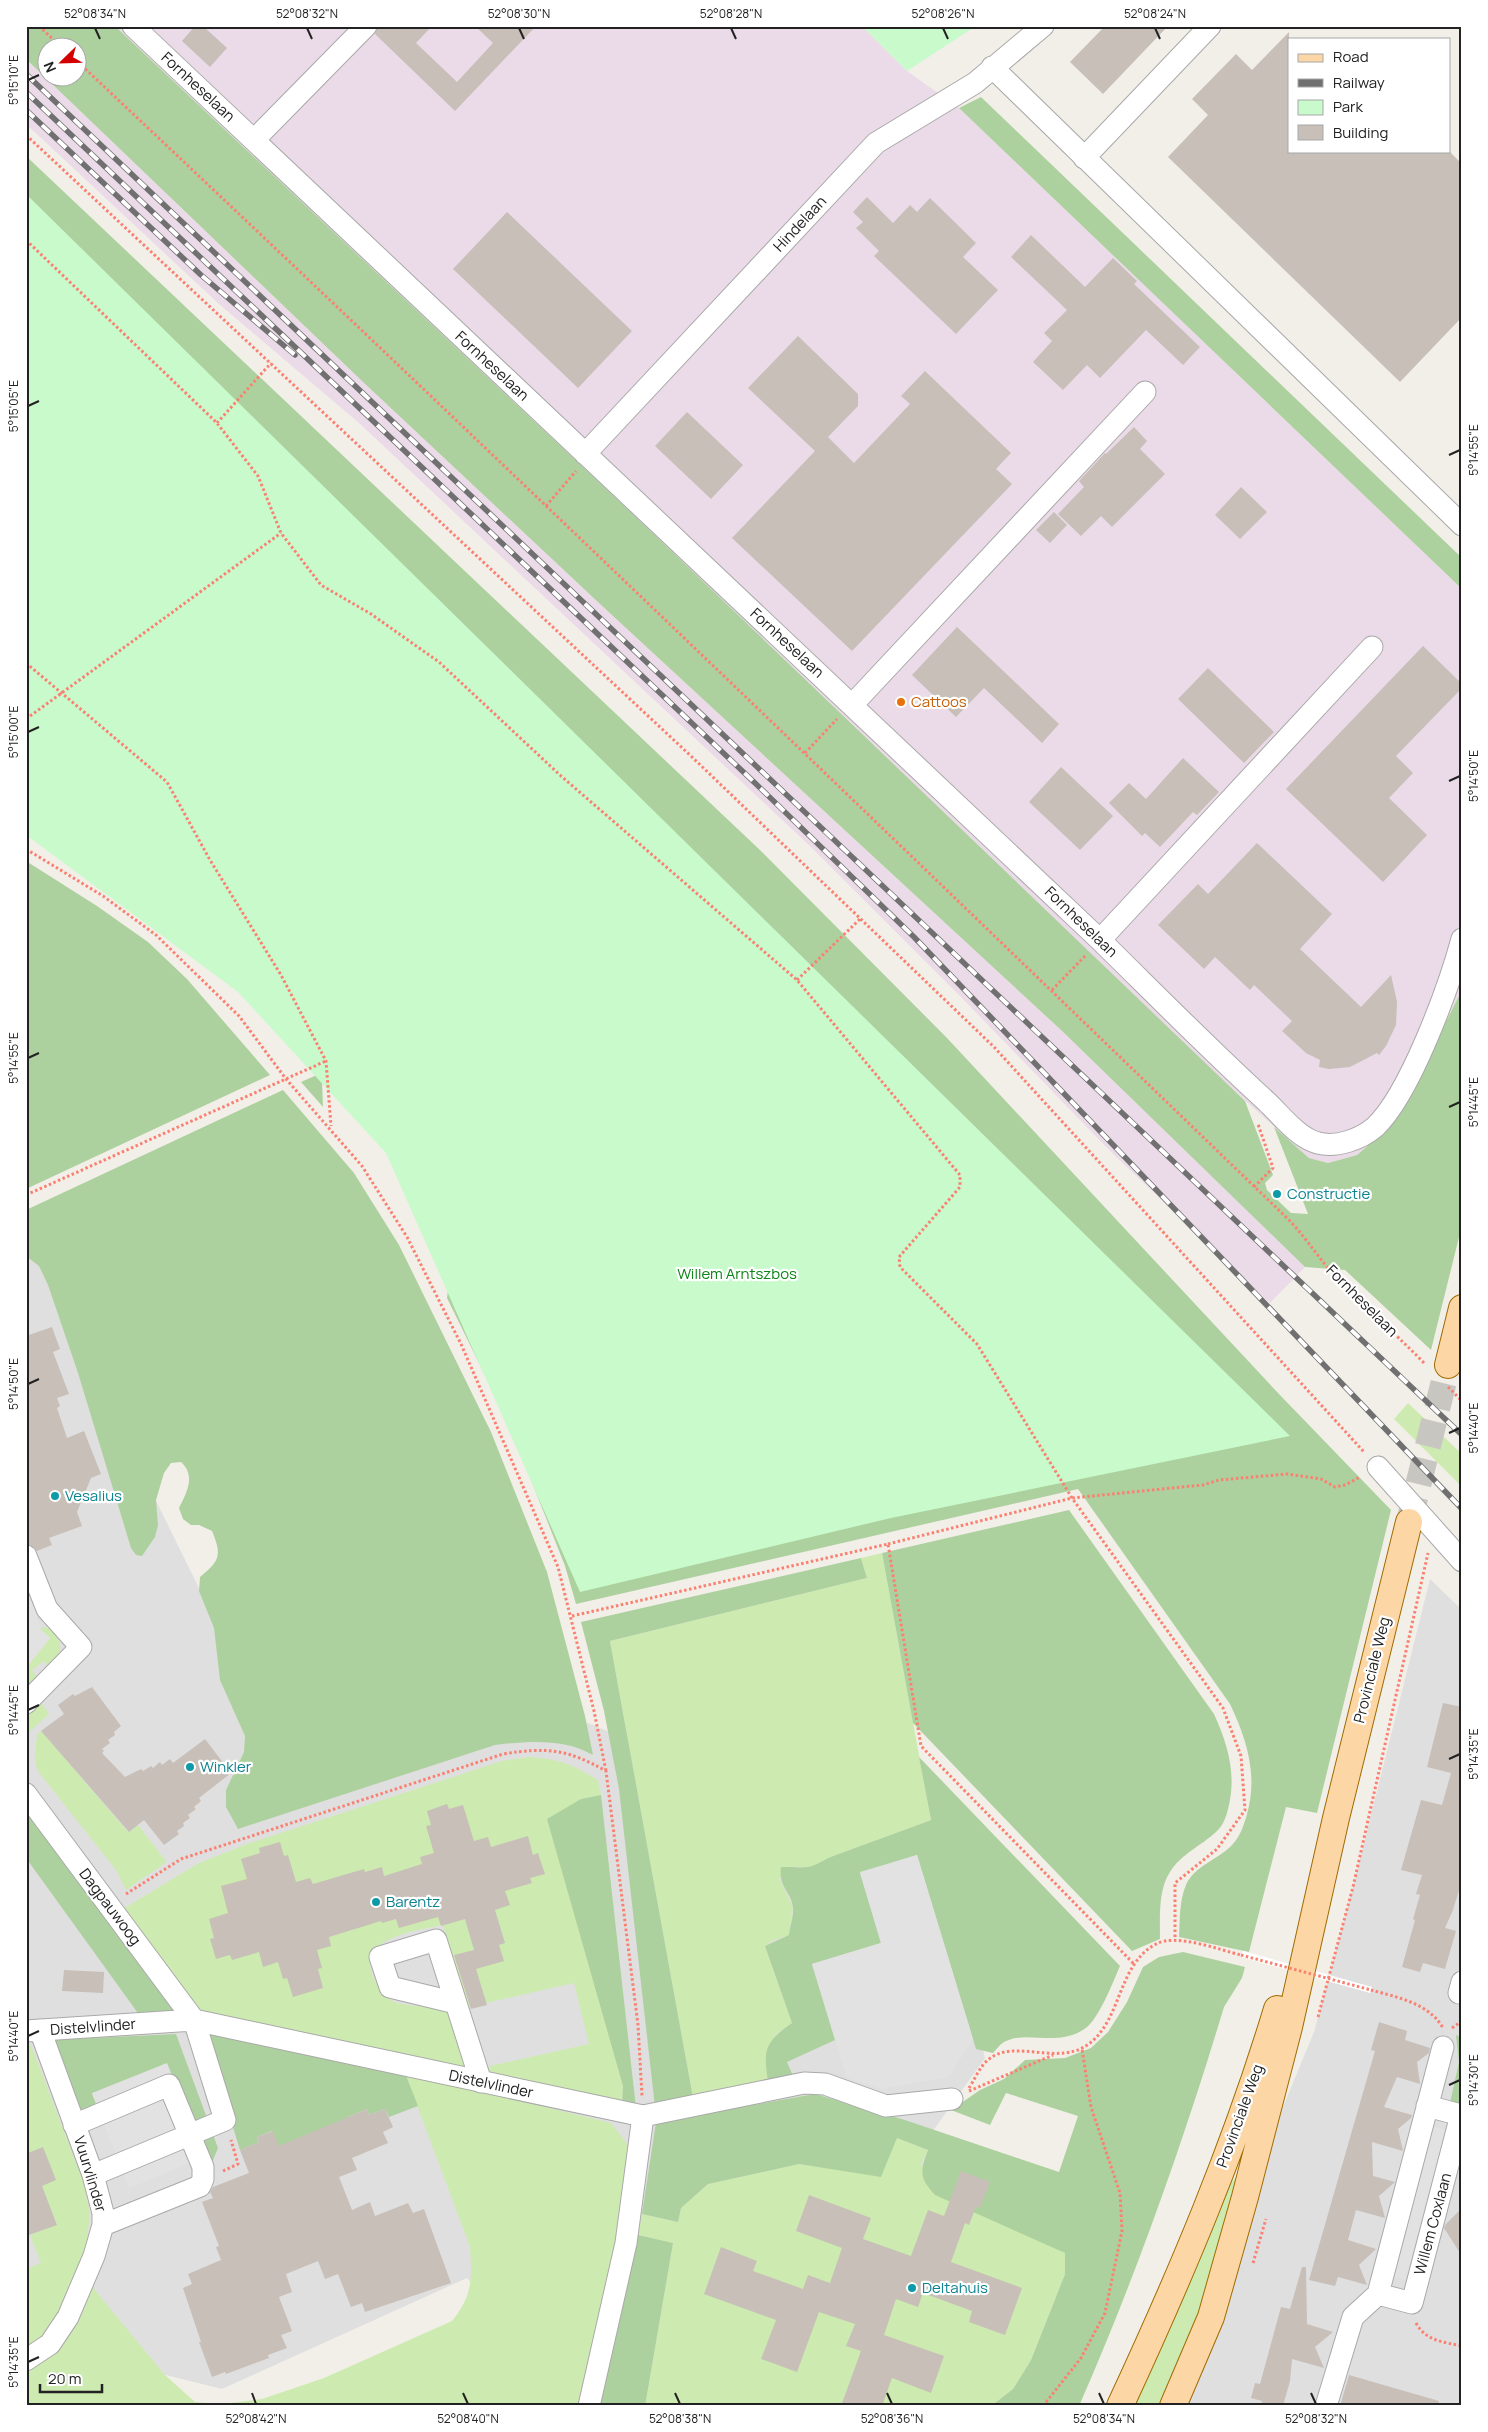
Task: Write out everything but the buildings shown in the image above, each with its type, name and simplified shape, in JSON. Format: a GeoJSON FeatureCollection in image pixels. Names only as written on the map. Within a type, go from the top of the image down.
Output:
{"type":"FeatureCollection","features":[{"type":"Feature","properties":{"kind":"main road"},"geometry":{"type":"LineString","coordinates":[[1448,1365],[1462,1308]]}},
{"type":"Feature","properties":{"kind":"main road","name":"Provinciale Weg"},"geometry":{"type":"LineString","coordinates":[[1173,2406],[1210,2317],[1245,2197],[1289,2028],[1336,1818],[1409,1522]]}},
{"type":"Feature","properties":{"kind":"main road","name":"Provinciale Weg"},"geometry":{"type":"LineString","coordinates":[[1120,2406],[1171,2297],[1217,2182],[1273,2025],[1336,1818]]}},
{"type":"Feature","properties":{"kind":"street","name":"Fornheselaan"},"geometry":{"type":"LineString","coordinates":[[133,26],[852,704],[1100,940],[1244,1081],[1305,1137],[1318,1143],[1329,1144],[1350,1141],[1374,1128],[1397,1098],[1423,1046],[1456,961],[1462,939]]}},
{"type":"Feature","properties":{"kind":"street"},"geometry":{"type":"LineString","coordinates":[[254,140],[366,26]]}},
{"type":"Feature","properties":{"kind":"street","name":"Hindelaan"},"geometry":{"type":"LineString","coordinates":[[585,454],[876,143],[974,83],[1043,26]]}},
{"type":"Feature","properties":{"kind":"street"},"geometry":{"type":"LineString","coordinates":[[1084,158],[1210,26]]}},
{"type":"Feature","properties":{"kind":"street"},"geometry":{"type":"LineString","coordinates":[[992,67],[1462,525]]}},
{"type":"Feature","properties":{"kind":"street"},"geometry":{"type":"LineString","coordinates":[[852,704],[1145,392]]}},
{"type":"Feature","properties":{"kind":"street"},"geometry":{"type":"LineString","coordinates":[[1100,940],[1372,647]]}},
{"type":"Feature","properties":{"kind":"street"},"geometry":{"type":"LineString","coordinates":[[1378,1467],[1462,1561]]}},
{"type":"Feature","properties":{"kind":"street"},"geometry":{"type":"LineString","coordinates":[[26,1556],[47,1609],[81,1647],[26,1703]]}},
{"type":"Feature","properties":{"kind":"street","name":"Dagpauwoog"},"geometry":{"type":"LineString","coordinates":[[26,1794],[194,2020],[225,2120]]}},
{"type":"Feature","properties":{"kind":"street"},"geometry":{"type":"LineString","coordinates":[[456,2003],[482,2082]]}},
{"type":"Feature","properties":{"kind":"street","name":"Distelvlinder"},"geometry":{"type":"LineString","coordinates":[[33,2031],[194,2020],[643,2116],[804,2083],[824,2084],[886,2106],[959,2095]]}},
{"type":"Feature","properties":{"kind":"street","name":"Vuurvlinder"},"geometry":{"type":"LineString","coordinates":[[26,2360],[50,2344],[68,2317],[94,2256],[104,2225],[103,2213],[93,2175],[74,2125],[33,2031]]}},
{"type":"Feature","properties":{"kind":"street"},"geometry":{"type":"LineString","coordinates":[[1326,2406],[1353,2317],[1378,2294],[1427,2106],[1448,2038]]}},
{"type":"Feature","properties":{"kind":"street"},"geometry":{"type":"LineString","coordinates":[[74,2125],[169,2085],[203,2167],[204,2179],[200,2186],[104,2225]]}},
{"type":"Feature","properties":{"kind":"street","name":"Willem Coxlaan"},"geometry":{"type":"LineString","coordinates":[[1412,2303],[1461,2115],[1427,2106]]}},
{"type":"Feature","properties":{"kind":"street"},"geometry":{"type":"LineString","coordinates":[[589,2406],[626,2243],[643,2116]]}},
{"type":"Feature","properties":{"kind":"street"},"geometry":{"type":"LineString","coordinates":[[93,2175],[225,2120]]}},
{"type":"Feature","properties":{"kind":"street"},"geometry":{"type":"LineString","coordinates":[[1378,2294],[1412,2303]]}},
{"type":"Feature","properties":{"kind":"path"},"geometry":{"type":"LineString","coordinates":[[39,26],[52,38]]}},
{"type":"Feature","properties":{"kind":"path","name":"Fornheselaan"},"geometry":{"type":"LineString","coordinates":[[88,71],[1052,990],[1307,1239],[1322,1262],[1343,1285],[1402,1340]]}},
{"type":"Feature","properties":{"kind":"path"},"geometry":{"type":"LineString","coordinates":[[26,136],[685,750],[994,1047],[1378,1467]]}},
{"type":"Feature","properties":{"kind":"path"},"geometry":{"type":"LineString","coordinates":[[26,240],[217,423],[258,476],[281,533],[320,585],[371,614],[439,662],[561,776],[797,980],[960,1175],[960,1187],[899,1257],[900,1267],[977,1344],[1072,1498],[1222,1708],[1241,1756],[1245,1810],[1218,1848],[1175,1883],[1175,1939]]}},
{"type":"Feature","properties":{"kind":"path"},"geometry":{"type":"LineString","coordinates":[[217,423],[271,363]]}},
{"type":"Feature","properties":{"kind":"path"},"geometry":{"type":"LineString","coordinates":[[546,506],[582,464],[585,454]]}},
{"type":"Feature","properties":{"kind":"path"},"geometry":{"type":"LineString","coordinates":[[26,719],[281,533]]}},
{"type":"Feature","properties":{"kind":"path"},"geometry":{"type":"LineString","coordinates":[[26,663],[63,691],[167,782],[210,860],[281,974],[326,1061],[331,1127]]}},
{"type":"Feature","properties":{"kind":"path"},"geometry":{"type":"LineString","coordinates":[[805,753],[852,704]]}},
{"type":"Feature","properties":{"kind":"path"},"geometry":{"type":"LineString","coordinates":[[26,849],[103,896],[156,935],[239,1016],[286,1079],[331,1127],[362,1166],[407,1237],[461,1344],[558,1567],[572,1616],[606,1771],[638,2025],[643,2116]]}},
{"type":"Feature","properties":{"kind":"path"},"geometry":{"type":"LineString","coordinates":[[797,980],[860,919]]}},
{"type":"Feature","properties":{"kind":"path"},"geometry":{"type":"LineString","coordinates":[[1052,990],[1100,940]]}},
{"type":"Feature","properties":{"kind":"path"},"geometry":{"type":"LineString","coordinates":[[26,1195],[326,1061]]}},
{"type":"Feature","properties":{"kind":"path"},"geometry":{"type":"LineString","coordinates":[[1254,1116],[1273,1168],[1254,1187]]}},
{"type":"Feature","properties":{"kind":"path"},"geometry":{"type":"LineString","coordinates":[[572,1616],[888,1544],[1072,1498],[1204,1485],[1219,1480],[1287,1474],[1321,1479],[1335,1487],[1353,1481]]}},
{"type":"Feature","properties":{"kind":"path"},"geometry":{"type":"LineString","coordinates":[[888,1544],[921,1746],[1134,1964]]}},
{"type":"Feature","properties":{"kind":"path"},"geometry":{"type":"LineString","coordinates":[[108,1905],[181,1859],[503,1754],[529,1750],[555,1750],[582,1758],[606,1771]]}},
{"type":"Feature","properties":{"kind":"path"},"geometry":{"type":"LineString","coordinates":[[959,2095],[986,2061],[997,2054],[1020,2052],[1069,2054],[1082,2049],[1098,2036],[1103,2028],[1134,1964],[1157,1943],[1175,1939],[1242,1954],[1403,1999],[1429,2012],[1439,2020],[1448,2038],[1462,2021]]}},
{"type":"Feature","properties":{"kind":"path"},"geometry":{"type":"LineString","coordinates":[[1042,2406],[1081,2358],[1105,2312],[1122,2231],[1120,2193],[1091,2107],[1082,2049]]}},
{"type":"Feature","properties":{"kind":"path"},"geometry":{"type":"LineString","coordinates":[[959,2095],[1054,2054]]}},
{"type":"Feature","properties":{"kind":"path"},"geometry":{"type":"LineString","coordinates":[[204,2179],[238,2164],[225,2120]]}},
{"type":"Feature","properties":{"kind":"path"},"geometry":{"type":"LineString","coordinates":[[1412,2303],[1414,2318],[1421,2332],[1433,2340],[1462,2346]]}},
{"type":"Feature","properties":{"kind":"shaded area"},"geometry":{"type":"Polygon","coordinates":[[[115,26],[862,26],[907,71],[959,108],[1462,589],[1462,990],[1415,1083],[1386,1130],[1357,1155],[1328,1163],[1309,1158],[1229,1086],[639,520],[115,26]]]}},
{"type":"Feature","properties":{"kind":"shaded area"},"geometry":{"type":"Polygon","coordinates":[[[26,59],[38,71],[38,88],[56,88],[363,382],[1061,1030],[1305,1267],[1270,1303],[1110,1151],[960,996],[812,848],[359,423],[219,304],[26,124],[26,59]]]}},
{"type":"Feature","properties":{"kind":"shaded area"},"geometry":{"type":"Polygon","coordinates":[[[26,1237],[297,1787],[573,1717],[941,1866],[985,2058],[925,2142],[960,2406],[573,2406],[467,2278],[222,2389],[37,2343],[26,2348],[26,1237]]]}},
{"type":"Feature","properties":{"kind":"shaded area"},"geometry":{"type":"Polygon","coordinates":[[[1430,1579],[1462,1610],[1462,2406],[1159,2406],[1314,2032],[1353,1887],[1430,1579]]]}},
{"type":"Feature","properties":{"kind":"shaded area"},"geometry":{"type":"Polygon","coordinates":[[[26,1598],[34,1604],[40,1629],[50,1638],[26,1668],[26,1598]]]}},
{"type":"Feature","properties":{"kind":"shaded area"},"geometry":{"type":"Polygon","coordinates":[[[917,1855],[973,2039],[949,2077],[882,2089],[847,2078],[812,1964],[881,1943],[860,1872],[917,1855]]]}},
{"type":"Feature","properties":{"kind":"shaded area"},"geometry":{"type":"Polygon","coordinates":[[[167,2063],[205,2157],[129,2188],[92,2093],[167,2063]]]}},
{"type":"Feature","properties":{"kind":"shaded area"},"geometry":{"type":"Polygon","coordinates":[[[1432,2126],[1447,2130],[1405,2280],[1389,2275],[1432,2126]]]}},
{"type":"Feature","properties":{"kind":"green space"},"geometry":{"type":"Polygon","coordinates":[[[26,26],[115,26],[639,520],[1245,1101],[1273,1175],[1265,1183],[1267,1190],[1291,1213],[1308,1214],[1274,1127],[1309,1158],[1328,1163],[1357,1155],[1386,1130],[1415,1083],[1462,990],[1462,1225],[1431,1350],[1345,1270],[1305,1267],[1061,1030],[363,382],[56,88],[88,88],[88,38],[38,38],[38,71],[26,59],[26,26]]]}},
{"type":"Feature","properties":{"kind":"green space"},"geometry":{"type":"Polygon","coordinates":[[[862,26],[976,26],[907,71],[862,26]]]}},
{"type":"Feature","properties":{"kind":"green space"},"geometry":{"type":"Polygon","coordinates":[[[981,97],[1462,558],[1462,589],[959,108],[981,97]]]}},
{"type":"Feature","properties":{"kind":"green space","name":"Willem Arntszbos"},"geometry":{"type":"Polygon","coordinates":[[[26,156],[761,851],[947,1038],[1278,1393],[1391,1510],[1317,1813],[1286,1807],[1249,1952],[1179,1937],[1181,1904],[1190,1878],[1227,1850],[1235,1842],[1243,1827],[1250,1800],[1251,1785],[1251,1772],[1246,1744],[1230,1704],[1078,1489],[576,1604],[565,1566],[509,1424],[447,1298],[458,1214],[26,230],[26,156]]]}},
{"type":"Feature","properties":{"kind":"green space","name":"Willem Arntszbos"},"geometry":{"type":"Polygon","coordinates":[[[26,194],[1290,1436],[891,1518],[580,1592],[386,1153],[238,992],[26,835],[26,194]]]}},
{"type":"Feature","properties":{"kind":"green space"},"geometry":{"type":"Polygon","coordinates":[[[26,861],[97,906],[148,942],[187,979],[270,1075],[26,1189],[26,861]]]}},
{"type":"Feature","properties":{"kind":"green space"},"geometry":{"type":"Polygon","coordinates":[[[319,1074],[322,1081],[323,1107],[301,1082],[319,1074]]]}},
{"type":"Feature","properties":{"kind":"green space"},"geometry":{"type":"Polygon","coordinates":[[[283,1090],[354,1173],[399,1245],[491,1432],[547,1572],[585,1716],[593,1755],[558,1743],[520,1742],[495,1745],[238,1829],[226,1807],[226,1790],[244,1752],[245,1736],[220,1680],[214,1628],[199,1591],[200,1577],[212,1566],[217,1557],[218,1552],[215,1539],[212,1531],[199,1525],[191,1525],[183,1519],[179,1508],[189,1484],[188,1473],[186,1467],[181,1462],[171,1463],[164,1473],[156,1500],[158,1525],[155,1537],[142,1556],[136,1555],[131,1548],[78,1373],[48,1285],[39,1266],[26,1256],[26,1210],[283,1090]]]}},
{"type":"Feature","properties":{"kind":"green space"},"geometry":{"type":"Polygon","coordinates":[[[1408,1403],[1462,1454],[1462,1487],[1394,1419],[1408,1403]]]}},
{"type":"Feature","properties":{"kind":"green space"},"geometry":{"type":"Polygon","coordinates":[[[1069,1510],[1214,1714],[1230,1760],[1231,1796],[1221,1827],[1185,1855],[1166,1879],[1163,1887],[1160,1913],[1160,1939],[1132,1951],[913,1723],[882,1553],[1069,1510]]]}},
{"type":"Feature","properties":{"kind":"green space"},"geometry":{"type":"Polygon","coordinates":[[[882,1553],[931,1820],[828,1858],[812,1866],[805,1868],[796,1866],[779,1878],[793,1907],[789,1935],[772,1941],[765,1946],[792,2023],[775,2035],[768,2081],[693,2098],[610,1641],[867,1578],[861,1558],[882,1553]]]}},
{"type":"Feature","properties":{"kind":"green space"},"geometry":{"type":"Polygon","coordinates":[[[861,1558],[867,1578],[610,1641],[693,2098],[655,2107],[619,1789],[604,1711],[581,1622],[861,1558]]]}},
{"type":"Feature","properties":{"kind":"green space"},"geometry":{"type":"Polygon","coordinates":[[[44,1627],[55,1633],[60,1646],[59,1655],[49,1669],[44,1661],[32,1670],[39,1680],[26,1693],[26,1668],[50,1638],[40,1629],[44,1627]]]}},
{"type":"Feature","properties":{"kind":"green space"},"geometry":{"type":"Polygon","coordinates":[[[41,1702],[49,1714],[26,1735],[26,1718],[41,1702]]]}},
{"type":"Feature","properties":{"kind":"green space"},"geometry":{"type":"Polygon","coordinates":[[[41,1731],[128,1832],[138,1825],[166,1861],[164,1864],[126,1890],[116,1870],[37,1770],[35,1754],[37,1734],[41,1731]]]}},
{"type":"Feature","properties":{"kind":"green space"},"geometry":{"type":"Polygon","coordinates":[[[529,1757],[565,1763],[598,1780],[601,1795],[581,1799],[623,2086],[622,2105],[490,2076],[490,2066],[589,2044],[574,1983],[468,2007],[443,1925],[391,1938],[380,1945],[373,1954],[370,1965],[378,1986],[393,2001],[410,2005],[451,2009],[468,2071],[206,2013],[194,2006],[121,1910],[199,1863],[247,1844],[502,1761],[529,1757]]]}},
{"type":"Feature","properties":{"kind":"green space"},"geometry":{"type":"Polygon","coordinates":[[[919,1757],[1120,1966],[1106,1998],[1092,2022],[1076,2033],[1065,2037],[1023,2037],[1013,2039],[1003,2043],[993,2053],[976,2049],[917,1855],[860,1873],[881,1943],[812,1964],[835,2040],[787,2062],[793,2076],[768,2081],[766,2054],[768,2047],[776,2036],[792,2023],[765,1946],[789,1935],[793,1907],[781,1879],[781,1867],[809,1867],[828,1858],[931,1820],[919,1757]]]}},
{"type":"Feature","properties":{"kind":"green space"},"geometry":{"type":"Polygon","coordinates":[[[601,1795],[636,2108],[622,2105],[623,2086],[547,1819],[581,1799],[601,1795]]]}},
{"type":"Feature","properties":{"kind":"green space"},"geometry":{"type":"Polygon","coordinates":[[[26,1808],[176,2012],[140,2016],[26,1858],[26,1808]]]}},
{"type":"Feature","properties":{"kind":"green space"},"geometry":{"type":"Polygon","coordinates":[[[1183,1952],[1245,1967],[1242,1978],[1224,2007],[1157,2209],[1120,2308],[1079,2406],[991,2406],[1013,2389],[1031,2360],[1065,2274],[1065,2253],[935,2195],[926,2184],[922,2174],[928,2150],[897,2138],[881,2177],[799,2164],[708,2184],[681,2208],[678,2222],[642,2214],[656,2122],[815,2094],[905,2120],[1059,2172],[1078,2116],[1006,2093],[990,2125],[951,2110],[980,2090],[1004,2079],[1025,2060],[1065,2058],[1091,2048],[1108,2032],[1127,2002],[1143,1967],[1159,1957],[1183,1952]]]}},
{"type":"Feature","properties":{"kind":"green space"},"geometry":{"type":"Polygon","coordinates":[[[204,2033],[405,2073],[418,2106],[389,2117],[385,2109],[369,2115],[367,2109],[348,2117],[349,2122],[283,2156],[272,2131],[257,2137],[259,2142],[240,2150],[204,2033]]]}},
{"type":"Feature","properties":{"kind":"green space"},"geometry":{"type":"Polygon","coordinates":[[[176,2034],[218,2148],[211,2165],[92,2094],[97,2106],[86,2110],[78,2108],[50,2040],[176,2034]]]}},
{"type":"Feature","properties":{"kind":"green space"},"geometry":{"type":"Polygon","coordinates":[[[1456,2035],[1462,2038],[1462,2107],[1450,2103],[1459,2062],[1456,2035]]]}},
{"type":"Feature","properties":{"kind":"green space"},"geometry":{"type":"Polygon","coordinates":[[[31,2045],[83,2181],[90,2214],[87,2240],[74,2285],[49,2333],[26,2351],[26,2269],[41,2263],[30,2235],[57,2224],[26,2154],[26,2046],[31,2045]]]}},
{"type":"Feature","properties":{"kind":"green space"},"geometry":{"type":"Polygon","coordinates":[[[405,2073],[611,2123],[628,2145],[622,2233],[583,2406],[26,2406],[26,2374],[52,2354],[89,2283],[165,2375],[195,2402],[222,2404],[262,2399],[324,2378],[452,2321],[464,2303],[470,2286],[470,2247],[405,2073]]]}},
{"type":"Feature","properties":{"kind":"green space"},"geometry":{"type":"Polygon","coordinates":[[[897,2138],[928,2150],[921,2164],[1065,2253],[1065,2274],[1031,2360],[1013,2389],[991,2406],[645,2406],[673,2243],[638,2235],[642,2214],[678,2222],[681,2208],[708,2184],[799,2164],[829,2168],[897,2138]]]}},
{"type":"Feature","properties":{"kind":"green space"},"geometry":{"type":"Polygon","coordinates":[[[1237,2176],[1242,2179],[1168,2406],[1130,2406],[1222,2193],[1237,2176]]]}},
{"type":"Feature","properties":{"kind":"green space"},"geometry":{"type":"Polygon","coordinates":[[[638,2235],[673,2243],[645,2406],[600,2406],[638,2235]]]}},
{"type":"Feature","properties":{"kind":"pier"},"geometry":{"type":"Polygon","coordinates":[[[1243,1951],[1372,1987],[1370,1993],[1241,1957],[1243,1951]]]}},
{"type":"Feature","properties":{"kind":"tunnel"},"geometry":{"type":"LineString","coordinates":[[1409,1522],[1448,1365]]}},
{"type":"Feature","properties":{"kind":"railway"},"geometry":{"type":"LineString","coordinates":[[26,74],[1462,1435]]}},
{"type":"Feature","properties":{"kind":"railway"},"geometry":{"type":"LineString","coordinates":[[26,92],[755,783],[914,937],[1462,1509]]}},
{"type":"Feature","properties":{"kind":"railway"},"geometry":{"type":"LineString","coordinates":[[26,110],[201,275],[295,355]]}},
{"type":"Feature","properties":{"kind":"place","name":"Cattoos"},"geometry":{"type":"Point","coordinates":[901,702]}},
{"type":"Feature","properties":{"kind":"place","name":"Constructie"},"geometry":{"type":"Point","coordinates":[1277,1194]}},
{"type":"Feature","properties":{"kind":"place","name":"Vesalius"},"geometry":{"type":"Point","coordinates":[55,1496]}},
{"type":"Feature","properties":{"kind":"place","name":"Winkler"},"geometry":{"type":"Point","coordinates":[190,1767]}},
{"type":"Feature","properties":{"kind":"place","name":"Barentz"},"geometry":{"type":"Point","coordinates":[376,1902]}},
{"type":"Feature","properties":{"kind":"place","name":"Deltahuis"},"geometry":{"type":"Point","coordinates":[912,2288]}}]}
